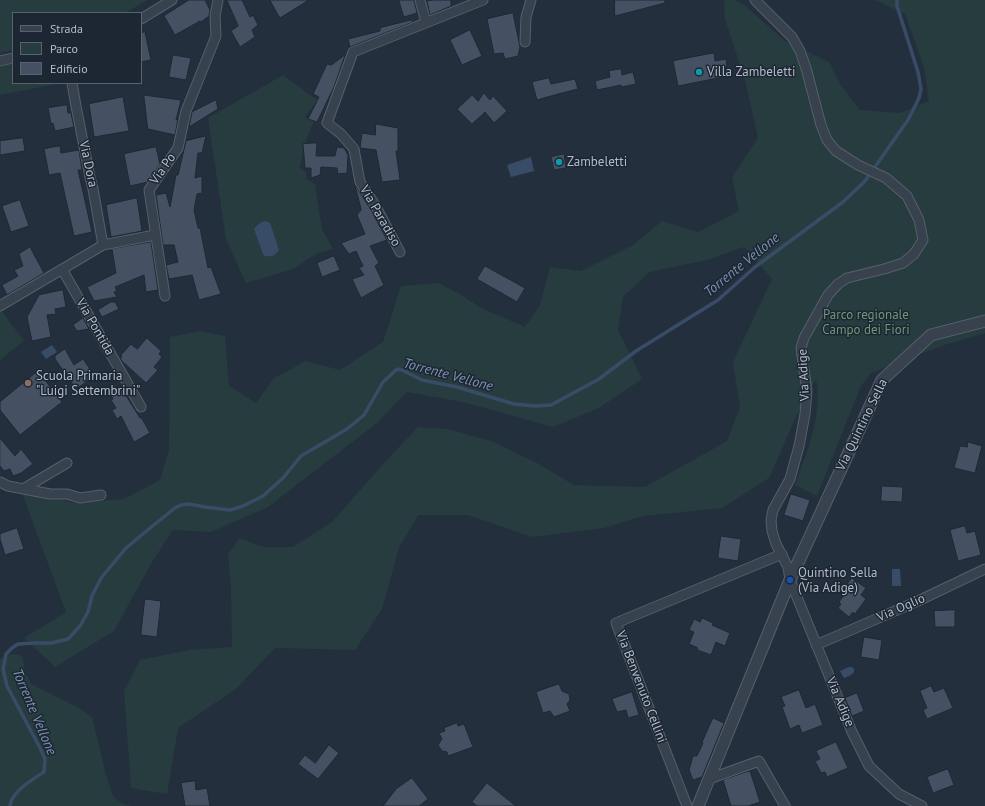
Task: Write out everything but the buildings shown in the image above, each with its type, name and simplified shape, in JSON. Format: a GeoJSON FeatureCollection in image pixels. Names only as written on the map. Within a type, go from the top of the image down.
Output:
{"type":"FeatureCollection","features":[{"type":"Feature","properties":{"kind":"street"},"geometry":{"type":"LineString","coordinates":[[142,18],[172,0]]}},
{"type":"Feature","properties":{"kind":"street","name":"Via Po"},"geometry":{"type":"LineString","coordinates":[[165,296],[149,190],[178,148],[186,111],[216,36],[215,16],[218,0]]}},
{"type":"Feature","properties":{"kind":"street"},"geometry":{"type":"LineString","coordinates":[[420,0],[426,22],[483,0]]}},
{"type":"Feature","properties":{"kind":"street"},"geometry":{"type":"LineString","coordinates":[[525,42],[526,17],[531,0]]}},
{"type":"Feature","properties":{"kind":"street","name":"Via Adige"},"geometry":{"type":"LineString","coordinates":[[755,0],[792,37],[800,51],[821,125],[827,140],[836,151],[858,165],[886,178],[907,196],[919,220],[922,240],[914,254],[903,263],[847,278],[838,284],[828,295],[804,338],[801,348],[807,391],[804,422],[790,479],[773,510],[771,520],[776,544],[788,567],[790,580],[852,732],[869,766],[899,794],[922,806]]}},
{"type":"Feature","properties":{"kind":"street","name":"Via Paradiso"},"geometry":{"type":"LineString","coordinates":[[400,252],[375,205],[360,182],[354,149],[341,134],[327,123],[353,52],[426,22]]}},
{"type":"Feature","properties":{"kind":"street"},"geometry":{"type":"LineString","coordinates":[[0,61],[12,58]]}},
{"type":"Feature","properties":{"kind":"street","name":"Via Dora"},"geometry":{"type":"LineString","coordinates":[[72,84],[103,245]]}},
{"type":"Feature","properties":{"kind":"street"},"geometry":{"type":"LineString","coordinates":[[0,306],[103,245],[155,235]]}},
{"type":"Feature","properties":{"kind":"street","name":"Via Pontida"},"geometry":{"type":"LineString","coordinates":[[62,269],[142,407]]}},
{"type":"Feature","properties":{"kind":"street","name":"Via Quintino Sella"},"geometry":{"type":"LineString","coordinates":[[790,580],[882,380],[931,335],[985,321]]}},
{"type":"Feature","properties":{"kind":"street"},"geometry":{"type":"LineString","coordinates":[[23,488],[67,463]]}},
{"type":"Feature","properties":{"kind":"street"},"geometry":{"type":"LineString","coordinates":[[0,482],[8,486],[50,494],[67,494],[80,498],[101,495]]}},
{"type":"Feature","properties":{"kind":"street","name":"Via Benvenuto Cellini"},"geometry":{"type":"LineString","coordinates":[[687,806],[616,623],[782,554]]}},
{"type":"Feature","properties":{"kind":"street","name":"Via Oglio"},"geometry":{"type":"LineString","coordinates":[[816,644],[918,601],[985,569]]}},
{"type":"Feature","properties":{"kind":"street"},"geometry":{"type":"LineString","coordinates":[[698,806],[790,580]]}},
{"type":"Feature","properties":{"kind":"street"},"geometry":{"type":"LineString","coordinates":[[709,778],[759,761],[785,806]]}},
{"type":"Feature","properties":{"kind":"green space"},"geometry":{"type":"Polygon","coordinates":[[[0,0],[148,0],[127,12],[12,12],[12,50],[0,53],[0,0]]]}},
{"type":"Feature","properties":{"kind":"green space","name":"Parco regionale Campo dei Fiori"},"geometry":{"type":"Polygon","coordinates":[[[724,0],[734,0],[743,4],[785,41],[829,62],[840,84],[860,110],[900,113],[929,101],[924,67],[905,14],[875,0],[985,0],[985,333],[941,346],[872,372],[861,386],[817,496],[795,485],[809,446],[816,419],[818,392],[816,379],[794,421],[769,478],[722,508],[643,516],[604,528],[532,537],[468,515],[418,515],[399,548],[382,609],[355,650],[275,648],[236,689],[178,728],[167,794],[131,788],[124,691],[140,660],[190,650],[232,647],[231,588],[228,554],[240,538],[263,547],[293,547],[332,522],[418,427],[447,429],[491,441],[537,463],[574,485],[645,487],[727,441],[740,407],[733,362],[772,279],[744,247],[707,260],[649,272],[623,297],[618,330],[642,379],[599,408],[553,427],[463,402],[407,392],[377,423],[268,507],[211,532],[173,530],[152,562],[114,631],[55,667],[24,638],[66,612],[21,490],[75,503],[124,499],[160,480],[169,450],[170,337],[201,331],[225,336],[229,386],[256,403],[274,378],[306,361],[340,370],[383,342],[401,286],[438,283],[458,293],[483,309],[525,327],[540,305],[550,267],[581,271],[633,245],[662,221],[698,232],[739,211],[732,177],[758,138],[745,80],[725,19],[724,0]]]}},
{"type":"Feature","properties":{"kind":"green space"},"geometry":{"type":"Polygon","coordinates":[[[12,63],[12,84],[56,84],[0,95],[0,67],[12,63]]]}},
{"type":"Feature","properties":{"kind":"green space"},"geometry":{"type":"Polygon","coordinates":[[[283,75],[318,100],[305,117],[314,121],[304,145],[300,168],[306,172],[306,179],[315,184],[322,229],[333,249],[316,254],[293,269],[246,283],[226,239],[208,118],[283,75]]]}},
{"type":"Feature","properties":{"kind":"green space"},"geometry":{"type":"Polygon","coordinates":[[[1,310],[24,341],[0,360],[0,311],[1,310]]]}},
{"type":"Feature","properties":{"kind":"green space"},"geometry":{"type":"Polygon","coordinates":[[[10,654],[19,655],[23,658],[25,672],[31,684],[79,708],[92,717],[107,779],[114,798],[131,806],[0,806],[0,659],[10,654]]]}},
{"type":"Feature","properties":{"kind":"water"},"geometry":{"type":"Polygon","coordinates":[[[531,157],[534,171],[511,177],[507,165],[531,157]]]}},
{"type":"Feature","properties":{"kind":"water"},"geometry":{"type":"Polygon","coordinates":[[[265,221],[270,223],[279,250],[275,255],[271,256],[265,256],[263,254],[254,229],[265,221]]]}},
{"type":"Feature","properties":{"kind":"water"},"geometry":{"type":"Polygon","coordinates":[[[52,345],[57,352],[46,359],[41,352],[52,345]]]}},
{"type":"Feature","properties":{"kind":"water"},"geometry":{"type":"Polygon","coordinates":[[[892,569],[900,569],[901,586],[892,586],[892,569]]]}},
{"type":"Feature","properties":{"kind":"water"},"geometry":{"type":"Polygon","coordinates":[[[852,667],[854,671],[851,675],[844,678],[840,671],[852,667]]]}},
{"type":"Feature","properties":{"kind":"waterway","name":"Torrente Vellone"},"geometry":{"type":"LineString","coordinates":[[10,806],[11,801],[18,791],[44,772],[45,759],[7,686],[3,669],[6,654],[12,648],[18,644],[51,643],[68,639],[80,626],[88,612],[92,596],[101,578],[126,548],[155,524],[181,505],[189,504],[230,510],[243,506],[263,496],[283,478],[301,456],[347,429],[364,415],[383,382],[396,370],[400,369],[422,380],[457,387],[514,404],[535,406],[551,405],[599,379],[636,351],[718,300],[755,267],[843,202],[865,181],[908,120],[919,98],[921,89],[918,72],[897,6],[897,0]]}},
{"type":"Feature","properties":{"kind":"place","name":"Villa Zambeletti"},"geometry":{"type":"Point","coordinates":[699,72]}},
{"type":"Feature","properties":{"kind":"place","name":"Zambeletti"},"geometry":{"type":"Point","coordinates":[559,162]}},
{"type":"Feature","properties":{"kind":"place","name":"Scuola Primaria \"Luigi Settembrini\""},"geometry":{"type":"Point","coordinates":[28,383]}},
{"type":"Feature","properties":{"kind":"place","name":"Quintino Sella (Via Adige)"},"geometry":{"type":"Point","coordinates":[790,580]}}]}
